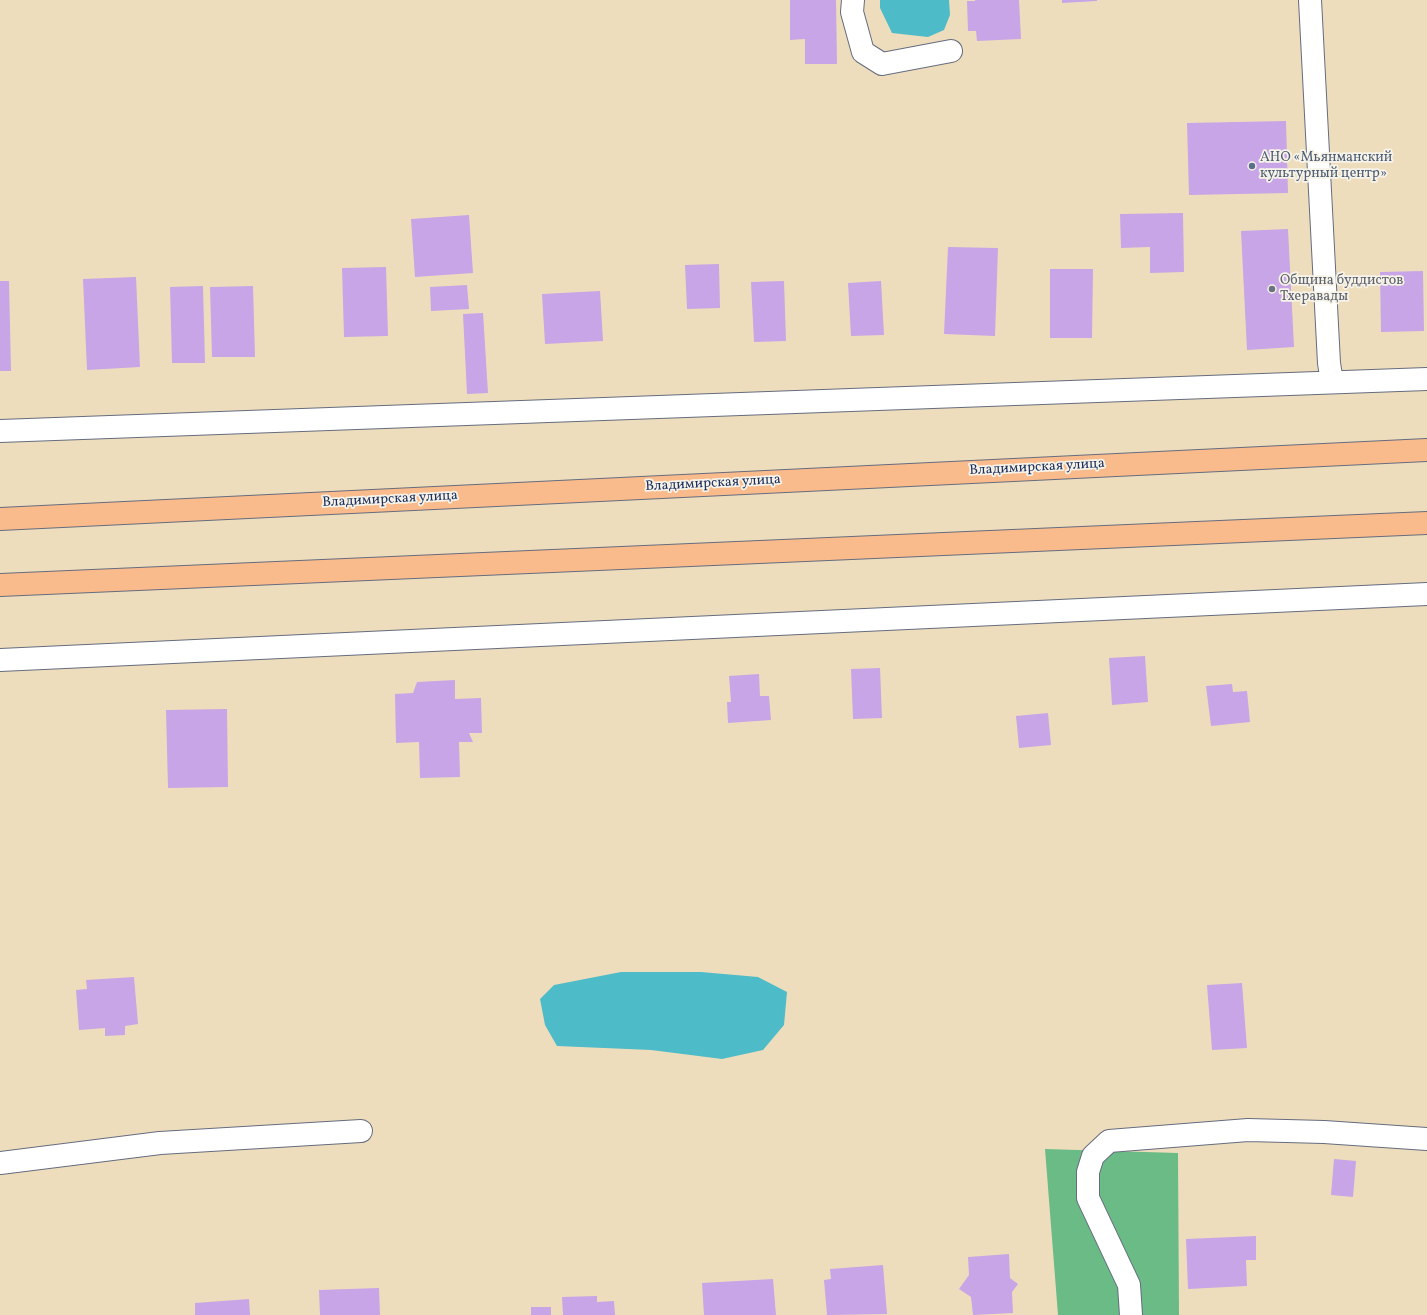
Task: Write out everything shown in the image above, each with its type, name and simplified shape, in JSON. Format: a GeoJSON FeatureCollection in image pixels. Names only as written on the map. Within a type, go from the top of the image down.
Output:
{"type":"FeatureCollection","features":[{"type":"Feature","properties":{"kind":"highway","name":"Владимирская улица"},"geometry":{"type":"LineString","coordinates":[[0,519],[1427,450]]}},
{"type":"Feature","properties":{"kind":"highway"},"geometry":{"type":"LineString","coordinates":[[0,585],[1427,523]]}},
{"type":"Feature","properties":{"kind":"street"},"geometry":{"type":"LineString","coordinates":[[853,0],[852,12],[863,52],[882,64],[951,51]]}},
{"type":"Feature","properties":{"kind":"street"},"geometry":{"type":"LineString","coordinates":[[1310,0],[1329,362],[1332,382]]}},
{"type":"Feature","properties":{"kind":"street"},"geometry":{"type":"LineString","coordinates":[[0,430],[1427,379]]}},
{"type":"Feature","properties":{"kind":"street"},"geometry":{"type":"LineString","coordinates":[[0,660],[1427,594]]}},
{"type":"Feature","properties":{"kind":"street"},"geometry":{"type":"LineString","coordinates":[[1131,1315],[1129,1285],[1088,1198],[1088,1172],[1093,1156],[1109,1141],[1248,1130],[1324,1132],[1427,1138]]}},
{"type":"Feature","properties":{"kind":"street"},"geometry":{"type":"LineString","coordinates":[[0,1163],[160,1143],[361,1131]]}},
{"type":"Feature","properties":{"kind":"green space"},"geometry":{"type":"Polygon","coordinates":[[[1045,1149],[1178,1153],[1179,1315],[1058,1315],[1045,1149]]]}},
{"type":"Feature","properties":{"kind":"water"},"geometry":{"type":"Polygon","coordinates":[[[880,0],[949,0],[950,15],[944,30],[928,37],[892,33],[880,8],[880,0]]]}},
{"type":"Feature","properties":{"kind":"water"},"geometry":{"type":"Polygon","coordinates":[[[621,972],[701,972],[758,977],[787,992],[784,1025],[763,1050],[722,1059],[651,1050],[557,1046],[545,1025],[540,999],[554,985],[621,972]]]}},
{"type":"Feature","properties":{"kind":"building"},"geometry":{"type":"Polygon","coordinates":[[[790,0],[836,0],[837,64],[805,64],[805,39],[790,40],[790,0]]]}},
{"type":"Feature","properties":{"kind":"building"},"geometry":{"type":"Polygon","coordinates":[[[1019,0],[1021,39],[977,41],[976,31],[968,31],[967,1],[1019,0]]]}},
{"type":"Feature","properties":{"kind":"building"},"geometry":{"type":"Polygon","coordinates":[[[1062,0],[1097,0],[1097,1],[1062,3],[1062,0]]]}},
{"type":"Feature","properties":{"kind":"building"},"geometry":{"type":"Polygon","coordinates":[[[1286,121],[1288,193],[1189,195],[1187,123],[1286,121]]]}},
{"type":"Feature","properties":{"kind":"building"},"geometry":{"type":"Polygon","coordinates":[[[1183,213],[1184,272],[1150,273],[1150,247],[1121,248],[1120,214],[1183,213]]]}},
{"type":"Feature","properties":{"kind":"building"},"geometry":{"type":"Polygon","coordinates":[[[469,215],[473,273],[415,277],[411,219],[469,215]]]}},
{"type":"Feature","properties":{"kind":"building"},"geometry":{"type":"Polygon","coordinates":[[[1288,229],[1294,347],[1247,350],[1241,231],[1288,229]]]}},
{"type":"Feature","properties":{"kind":"building"},"geometry":{"type":"Polygon","coordinates":[[[948,247],[998,248],[995,336],[944,334],[948,247]]]}},
{"type":"Feature","properties":{"kind":"building"},"geometry":{"type":"Polygon","coordinates":[[[719,264],[720,308],[687,309],[685,265],[719,264]]]}},
{"type":"Feature","properties":{"kind":"building"},"geometry":{"type":"Polygon","coordinates":[[[386,267],[388,336],[344,337],[342,268],[386,267]]]}},
{"type":"Feature","properties":{"kind":"building"},"geometry":{"type":"Polygon","coordinates":[[[1050,269],[1093,269],[1092,338],[1050,338],[1050,269]]]}},
{"type":"Feature","properties":{"kind":"building"},"geometry":{"type":"Polygon","coordinates":[[[1423,271],[1424,331],[1381,332],[1380,272],[1423,271]]]}},
{"type":"Feature","properties":{"kind":"building"},"geometry":{"type":"Polygon","coordinates":[[[136,277],[140,367],[87,370],[83,279],[136,277]]]}},
{"type":"Feature","properties":{"kind":"building"},"geometry":{"type":"Polygon","coordinates":[[[0,281],[9,281],[11,371],[0,371],[0,281]]]}},
{"type":"Feature","properties":{"kind":"building"},"geometry":{"type":"Polygon","coordinates":[[[784,281],[786,341],[754,342],[751,282],[784,281]]]}},
{"type":"Feature","properties":{"kind":"building"},"geometry":{"type":"Polygon","coordinates":[[[881,281],[884,335],[851,336],[848,283],[881,281]]]}},
{"type":"Feature","properties":{"kind":"building"},"geometry":{"type":"Polygon","coordinates":[[[467,285],[469,309],[431,311],[430,287],[467,285]]]}},
{"type":"Feature","properties":{"kind":"building"},"geometry":{"type":"Polygon","coordinates":[[[203,286],[205,363],[172,363],[170,287],[203,286]]]}},
{"type":"Feature","properties":{"kind":"building"},"geometry":{"type":"Polygon","coordinates":[[[253,286],[255,357],[212,357],[210,287],[253,286]]]}},
{"type":"Feature","properties":{"kind":"building"},"geometry":{"type":"Polygon","coordinates":[[[600,291],[603,341],[545,344],[542,294],[600,291]]]}},
{"type":"Feature","properties":{"kind":"building"},"geometry":{"type":"Polygon","coordinates":[[[483,313],[488,393],[467,394],[463,314],[483,313]]]}},
{"type":"Feature","properties":{"kind":"building"},"geometry":{"type":"Polygon","coordinates":[[[1145,656],[1148,702],[1112,705],[1109,658],[1145,656]]]}},
{"type":"Feature","properties":{"kind":"building"},"geometry":{"type":"Polygon","coordinates":[[[880,668],[882,718],[853,719],[851,669],[880,668]]]}},
{"type":"Feature","properties":{"kind":"building"},"geometry":{"type":"Polygon","coordinates":[[[759,674],[760,696],[769,696],[771,720],[728,723],[727,702],[731,702],[729,676],[759,674]]]}},
{"type":"Feature","properties":{"kind":"building"},"geometry":{"type":"Polygon","coordinates":[[[455,680],[455,699],[481,698],[482,733],[469,733],[473,742],[459,742],[460,777],[420,778],[419,742],[396,743],[395,694],[413,693],[417,682],[455,680]]]}},
{"type":"Feature","properties":{"kind":"building"},"geometry":{"type":"Polygon","coordinates":[[[1232,684],[1233,692],[1247,691],[1250,722],[1211,726],[1206,686],[1232,684]]]}},
{"type":"Feature","properties":{"kind":"building"},"geometry":{"type":"Polygon","coordinates":[[[227,709],[228,787],[168,788],[166,710],[227,709]]]}},
{"type":"Feature","properties":{"kind":"building"},"geometry":{"type":"Polygon","coordinates":[[[1048,713],[1051,745],[1019,748],[1016,716],[1048,713]]]}},
{"type":"Feature","properties":{"kind":"building"},"geometry":{"type":"Polygon","coordinates":[[[134,977],[138,1024],[125,1026],[125,1035],[105,1036],[105,1028],[79,1030],[76,990],[87,989],[86,980],[134,977]]]}},
{"type":"Feature","properties":{"kind":"building"},"geometry":{"type":"Polygon","coordinates":[[[1242,983],[1247,1048],[1212,1050],[1207,985],[1242,983]]]}},
{"type":"Feature","properties":{"kind":"building"},"geometry":{"type":"Polygon","coordinates":[[[1334,1159],[1356,1161],[1353,1197],[1331,1195],[1334,1159]]]}},
{"type":"Feature","properties":{"kind":"building"},"geometry":{"type":"Polygon","coordinates":[[[1256,1236],[1256,1260],[1246,1260],[1247,1286],[1188,1289],[1186,1239],[1256,1236]]]}},
{"type":"Feature","properties":{"kind":"building"},"geometry":{"type":"Polygon","coordinates":[[[1009,1254],[1010,1278],[1018,1284],[1012,1292],[1013,1313],[973,1315],[971,1297],[959,1289],[969,1275],[968,1257],[1009,1254]]]}},
{"type":"Feature","properties":{"kind":"building"},"geometry":{"type":"Polygon","coordinates":[[[883,1265],[887,1314],[827,1315],[824,1280],[831,1279],[830,1269],[883,1265]]]}},
{"type":"Feature","properties":{"kind":"building"},"geometry":{"type":"Polygon","coordinates":[[[773,1279],[776,1315],[704,1315],[702,1283],[773,1279]]]}},
{"type":"Feature","properties":{"kind":"building"},"geometry":{"type":"Polygon","coordinates":[[[379,1288],[380,1315],[320,1315],[319,1290],[379,1288]]]}},
{"type":"Feature","properties":{"kind":"building"},"geometry":{"type":"Polygon","coordinates":[[[597,1296],[597,1302],[614,1301],[615,1315],[563,1315],[562,1297],[597,1296]]]}},
{"type":"Feature","properties":{"kind":"building"},"geometry":{"type":"Polygon","coordinates":[[[249,1299],[250,1315],[195,1315],[195,1303],[249,1299]]]}},
{"type":"Feature","properties":{"kind":"building"},"geometry":{"type":"Polygon","coordinates":[[[531,1307],[551,1307],[551,1315],[531,1315],[531,1307]]]}},
{"type":"Feature","properties":{"kind":"place","name":"АНО «Мьянманский культурный центр»"},"geometry":{"type":"Point","coordinates":[1252,166]}},
{"type":"Feature","properties":{"kind":"place","name":"Община буддистов Тхеравады"},"geometry":{"type":"Point","coordinates":[1272,289]}}]}
